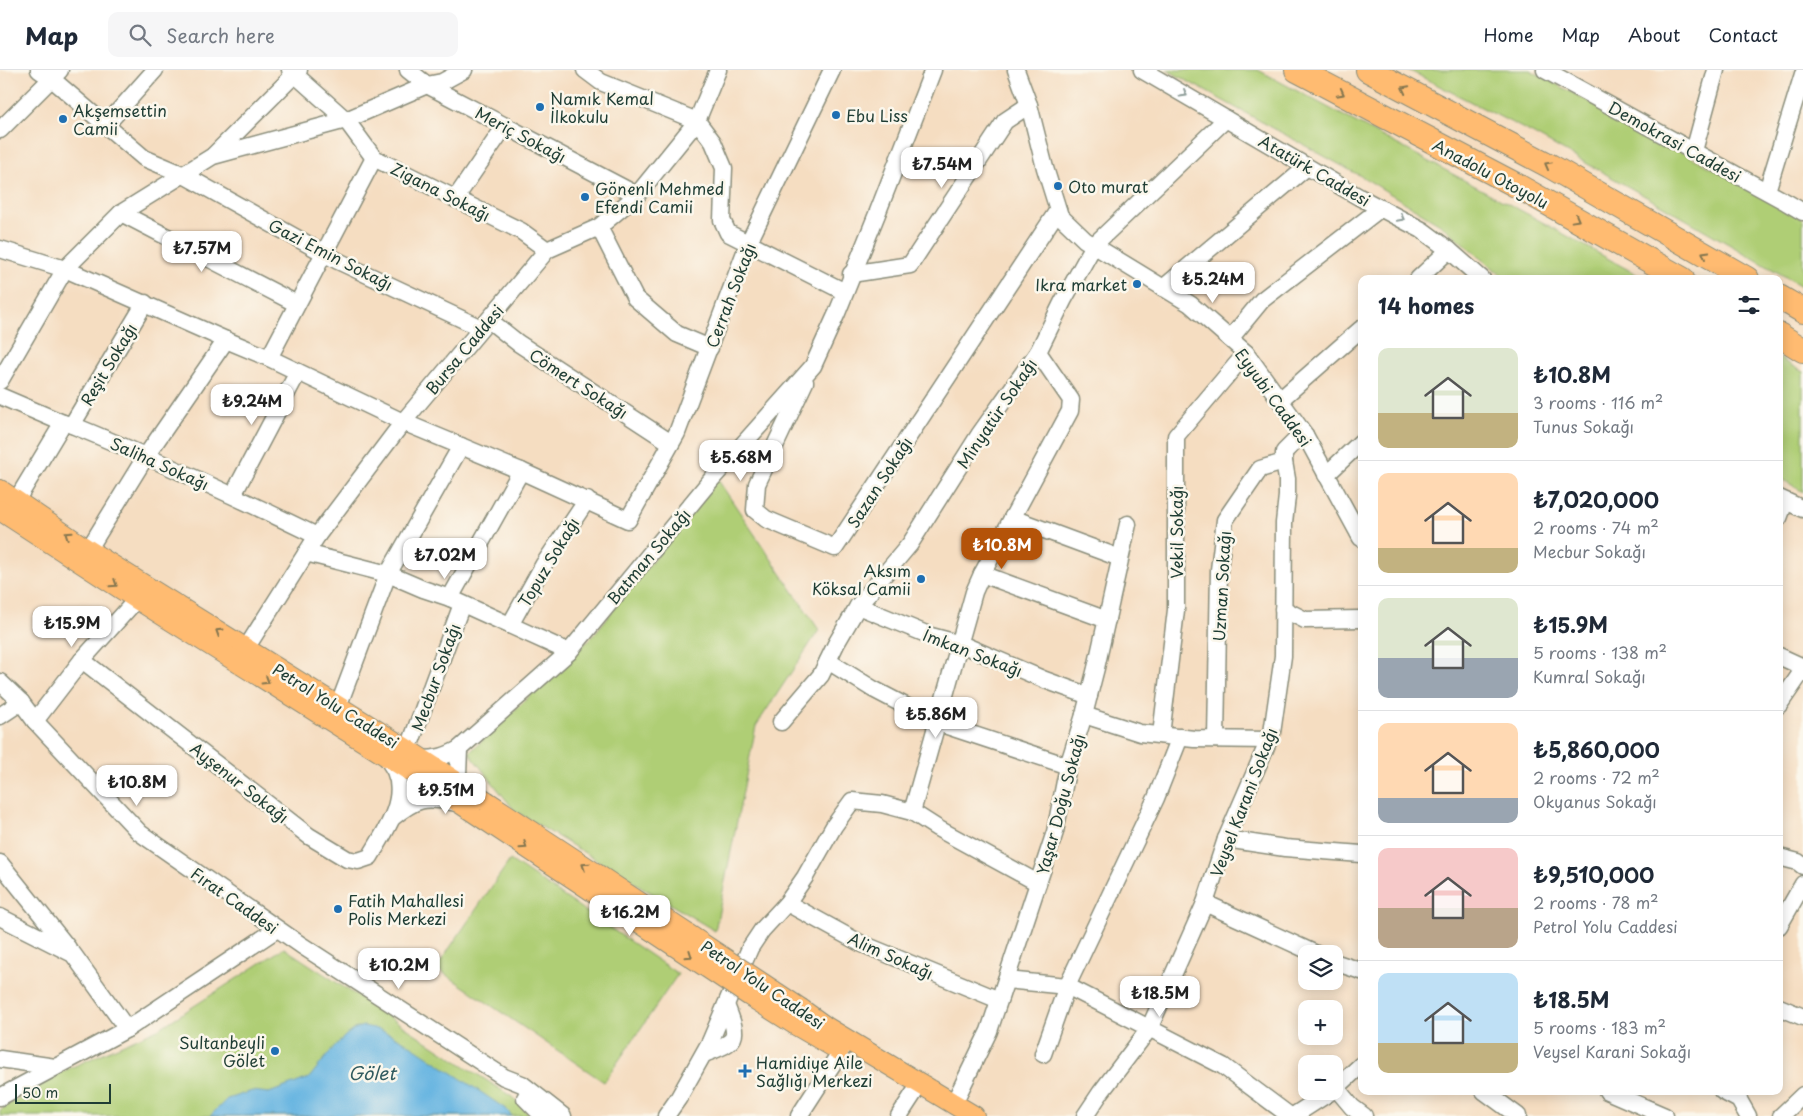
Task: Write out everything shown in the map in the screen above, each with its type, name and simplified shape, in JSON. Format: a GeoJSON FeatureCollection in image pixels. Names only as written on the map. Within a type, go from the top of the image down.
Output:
{"type":"FeatureCollection","features":[{"type":"Feature","properties":{"kind":"highway","name":"Anadolu Otoyolu"},"geometry":{"type":"LineString","coordinates":[[1298,70],[1514,184],[1675,275]]}},
{"type":"Feature","properties":{"kind":"highway","name":"Anadolu Otoyolu"},"geometry":{"type":"LineString","coordinates":[[1368,70],[1550,166],[1740,275]]}},
{"type":"Feature","properties":{"kind":"highway"},"geometry":{"type":"LineString","coordinates":[[1783,299],[1803,311]]}},
{"type":"Feature","properties":{"kind":"highway"},"geometry":{"type":"LineString","coordinates":[[1783,338],[1803,350]]}},
{"type":"Feature","properties":{"kind":"main road","name":"Petrol Yolu Caddesi"},"geometry":{"type":"LineString","coordinates":[[0,490],[8,509],[241,656],[384,755],[462,795],[485,810],[742,990],[798,1017],[826,1027],[952,1110]]}},
{"type":"Feature","properties":{"kind":"main road","name":"Petrol Yolu Caddesi"},"geometry":{"type":"LineString","coordinates":[[84,556],[137,599],[338,707],[415,755],[462,795]]}},
{"type":"Feature","properties":{"kind":"main road","name":"Petrol Yolu Caddesi"},"geometry":{"type":"LineString","coordinates":[[798,1017],[841,1051],[914,1093],[952,1110],[974,1116]]}},
{"type":"Feature","properties":{"kind":"street"},"geometry":{"type":"LineString","coordinates":[[106,124],[155,70]]}},
{"type":"Feature","properties":{"kind":"street","name":"Meriç Sokağı"},"geometry":{"type":"LineString","coordinates":[[408,70],[427,85],[637,194]]}},
{"type":"Feature","properties":{"kind":"street"},"geometry":{"type":"LineString","coordinates":[[0,381],[65,269],[121,213],[213,156],[346,120],[427,85],[442,82],[464,70]]}},
{"type":"Feature","properties":{"kind":"street"},"geometry":{"type":"LineString","coordinates":[[585,70],[601,82],[697,121],[712,142],[724,168],[722,220],[728,233],[845,292]]}},
{"type":"Feature","properties":{"kind":"street","name":"Bursa Caddesi"},"geometry":{"type":"LineString","coordinates":[[241,656],[317,536],[403,422],[548,250],[600,227],[637,194],[697,121],[718,70]]}},
{"type":"Feature","properties":{"kind":"street","name":"Cerrah Sokağı"},"geometry":{"type":"LineString","coordinates":[[586,500],[628,520],[677,433],[748,244],[832,70]]}},
{"type":"Feature","properties":{"kind":"street","name":"Batman Sokağı"},"geometry":{"type":"LineString","coordinates":[[415,755],[435,759],[459,749],[569,652],[711,480],[813,366],[877,214],[933,70]]}},
{"type":"Feature","properties":{"kind":"street","name":"Eyyubi Caddesi"},"geometry":{"type":"LineString","coordinates":[[1016,70],[1029,105],[1060,216],[1085,240],[1190,304],[1246,353],[1305,435],[1326,475],[1357,517]]}},
{"type":"Feature","properties":{"kind":"street"},"geometry":{"type":"LineString","coordinates":[[852,274],[910,265],[1005,121],[1029,105],[1024,70]]}},
{"type":"Feature","properties":{"kind":"street","name":"Atatürk Caddesi"},"geometry":{"type":"LineString","coordinates":[[1142,70],[1359,197],[1422,230],[1477,275]]}},
{"type":"Feature","properties":{"kind":"street"},"geometry":{"type":"LineString","coordinates":[[1694,151],[1716,70]]}},
{"type":"Feature","properties":{"kind":"street"},"geometry":{"type":"LineString","coordinates":[[213,156],[294,71]]}},
{"type":"Feature","properties":{"kind":"street","name":"Zigana Sokağı"},"geometry":{"type":"LineString","coordinates":[[294,71],[346,120],[374,158],[522,232],[548,250]]}},
{"type":"Feature","properties":{"kind":"street","name":"Demokrasi Caddesi"},"geometry":{"type":"LineString","coordinates":[[1550,71],[1803,212]]}},
{"type":"Feature","properties":{"kind":"street"},"geometry":{"type":"LineString","coordinates":[[0,130],[50,73]]}},
{"type":"Feature","properties":{"kind":"street","name":"Gazi Emin Sokağı"},"geometry":{"type":"LineString","coordinates":[[50,73],[144,158],[182,174],[324,252],[485,324]]}},
{"type":"Feature","properties":{"kind":"street"},"geometry":{"type":"LineString","coordinates":[[1767,191],[1803,74]]}},
{"type":"Feature","properties":{"kind":"street","name":"Minyatür Sokağı"},"geometry":{"type":"LineString","coordinates":[[782,722],[821,675],[858,606],[910,544],[979,435],[1038,352],[1094,245],[1226,119]]}},
{"type":"Feature","properties":{"kind":"street"},"geometry":{"type":"LineString","coordinates":[[455,199],[505,126]]}},
{"type":"Feature","properties":{"kind":"street"},"geometry":{"type":"LineString","coordinates":[[269,358],[374,158]]}},
{"type":"Feature","properties":{"kind":"street"},"geometry":{"type":"LineString","coordinates":[[1163,288],[1307,167]]}},
{"type":"Feature","properties":{"kind":"street"},"geometry":{"type":"LineString","coordinates":[[1230,339],[1262,300],[1382,208]]}},
{"type":"Feature","properties":{"kind":"street","name":"Sazan Sokağı"},"geometry":{"type":"LineString","coordinates":[[813,366],[757,484],[755,510],[766,519],[835,548],[1058,210]]}},
{"type":"Feature","properties":{"kind":"street"},"geometry":{"type":"LineString","coordinates":[[121,213],[297,304]]}},
{"type":"Feature","properties":{"kind":"street"},"geometry":{"type":"LineString","coordinates":[[600,227],[635,298],[677,334],[710,348]]}},
{"type":"Feature","properties":{"kind":"street"},"geometry":{"type":"LineString","coordinates":[[0,249],[65,269],[269,358],[403,422],[586,500]]}},
{"type":"Feature","properties":{"kind":"street"},"geometry":{"type":"LineString","coordinates":[[1422,275],[1449,250]]}},
{"type":"Feature","properties":{"kind":"street","name":"Reşit Sokağı"},"geometry":{"type":"LineString","coordinates":[[8,509],[68,424],[145,304]]}},
{"type":"Feature","properties":{"kind":"street","name":"Cömert Sokağı"},"geometry":{"type":"LineString","coordinates":[[485,324],[518,343],[672,443]]}},
{"type":"Feature","properties":{"kind":"street"},"geometry":{"type":"LineString","coordinates":[[1280,400],[1358,332]]}},
{"type":"Feature","properties":{"kind":"street"},"geometry":{"type":"LineString","coordinates":[[84,556],[146,456],[226,340]]}},
{"type":"Feature","properties":{"kind":"street"},"geometry":{"type":"LineString","coordinates":[[912,812],[961,644],[974,592],[1070,412],[1071,400],[1038,352]]}},
{"type":"Feature","properties":{"kind":"street","name":"Vekil Sokağı"},"geometry":{"type":"LineString","coordinates":[[1161,736],[1176,610],[1176,436],[1246,353]]}},
{"type":"Feature","properties":{"kind":"street"},"geometry":{"type":"LineString","coordinates":[[233,495],[298,372]]}},
{"type":"Feature","properties":{"kind":"street","name":"Saliha Sokağı"},"geometry":{"type":"LineString","coordinates":[[0,396],[146,456],[233,495],[317,536]]}},
{"type":"Feature","properties":{"kind":"street"},"geometry":{"type":"LineString","coordinates":[[1284,462],[1284,452],[1295,441],[1305,435]]}},
{"type":"Feature","properties":{"kind":"street"},"geometry":{"type":"LineString","coordinates":[[1326,475],[1358,445]]}},
{"type":"Feature","properties":{"kind":"street"},"geometry":{"type":"LineString","coordinates":[[338,707],[388,574],[461,446]]}},
{"type":"Feature","properties":{"kind":"street","name":"Veysel Karani Sokağı"},"geometry":{"type":"LineString","coordinates":[[1085,1116],[1149,1029],[1205,903],[1226,838],[1272,733],[1282,656],[1284,523],[1287,496],[1284,462]]}},
{"type":"Feature","properties":{"kind":"street","name":"Uzman Sokağı"},"geometry":{"type":"LineString","coordinates":[[1216,739],[1219,570],[1225,520],[1260,469],[1284,462]]}},
{"type":"Feature","properties":{"kind":"street","name":"Mecbur Sokağı"},"geometry":{"type":"LineString","coordinates":[[415,755],[456,601],[521,471]]}},
{"type":"Feature","properties":{"kind":"street","name":"Topuz Sokağı"},"geometry":{"type":"LineString","coordinates":[[510,625],[544,564],[586,500]]}},
{"type":"Feature","properties":{"kind":"street"},"geometry":{"type":"LineString","coordinates":[[1783,500],[1803,509]]}},
{"type":"Feature","properties":{"kind":"street"},"geometry":{"type":"LineString","coordinates":[[1012,518],[1120,558]]}},
{"type":"Feature","properties":{"kind":"street","name":"Yaşar Doğu Sokağı"},"geometry":{"type":"LineString","coordinates":[[952,1110],[989,1031],[1055,832],[1068,766],[1089,696],[1128,524]]}},
{"type":"Feature","properties":{"kind":"street"},"geometry":{"type":"LineString","coordinates":[[306,553],[388,574],[456,601],[569,652]]}},
{"type":"Feature","properties":{"kind":"street"},"geometry":{"type":"LineString","coordinates":[[982,574],[1107,620]]}},
{"type":"Feature","properties":{"kind":"street"},"geometry":{"type":"LineString","coordinates":[[35,721],[82,660],[137,599]]}},
{"type":"Feature","properties":{"kind":"street","name":"İmkan Sokağı"},"geometry":{"type":"LineString","coordinates":[[858,606],[931,636],[961,644],[1045,680],[1089,696]]}},
{"type":"Feature","properties":{"kind":"street"},"geometry":{"type":"LineString","coordinates":[[1283,609],[1305,620],[1358,619]]}},
{"type":"Feature","properties":{"kind":"street"},"geometry":{"type":"LineString","coordinates":[[1783,658],[1803,669],[1783,699]]}},
{"type":"Feature","properties":{"kind":"street","name":"Ayşenur Sokağı"},"geometry":{"type":"LineString","coordinates":[[82,660],[331,851],[347,859],[358,861],[370,857],[392,818]]}},
{"type":"Feature","properties":{"kind":"street"},"geometry":{"type":"LineString","coordinates":[[828,661],[873,689],[938,723],[1068,766]]}},
{"type":"Feature","properties":{"kind":"street","name":"Fırat Caddesi"},"geometry":{"type":"LineString","coordinates":[[0,682],[21,702],[35,721],[140,833],[278,929],[504,1077]]}},
{"type":"Feature","properties":{"kind":"street"},"geometry":{"type":"LineString","coordinates":[[0,716],[21,702]]}},
{"type":"Feature","properties":{"kind":"street"},"geometry":{"type":"LineString","coordinates":[[1084,715],[1140,733],[1161,736],[1269,740]]}},
{"type":"Feature","properties":{"kind":"street"},"geometry":{"type":"LineString","coordinates":[[1043,1054],[1067,986],[1156,798],[1180,737]]}},
{"type":"Feature","properties":{"kind":"street"},"geometry":{"type":"LineString","coordinates":[[392,818],[412,803],[429,798],[462,795],[458,775],[459,749]]}},
{"type":"Feature","properties":{"kind":"street"},"geometry":{"type":"LineString","coordinates":[[384,755],[395,771],[397,779],[397,800],[392,818]]}},
{"type":"Feature","properties":{"kind":"street"},"geometry":{"type":"LineString","coordinates":[[666,1116],[704,1054],[750,948],[805,876],[834,826],[852,801],[882,804],[912,812],[937,828],[1038,883]]}},
{"type":"Feature","properties":{"kind":"street"},"geometry":{"type":"LineString","coordinates":[[1226,838],[1285,848],[1358,854]]}},
{"type":"Feature","properties":{"kind":"street"},"geometry":{"type":"LineString","coordinates":[[1783,858],[1801,861]]}},
{"type":"Feature","properties":{"kind":"street"},"geometry":{"type":"LineString","coordinates":[[0,863],[73,954],[127,1029]]}},
{"type":"Feature","properties":{"kind":"street"},"geometry":{"type":"LineString","coordinates":[[1783,919],[1803,884]]}},
{"type":"Feature","properties":{"kind":"street","name":"Alim Sokağı"},"geometry":{"type":"LineString","coordinates":[[786,903],[860,943],[999,1000]]}},
{"type":"Feature","properties":{"kind":"street"},"geometry":{"type":"LineString","coordinates":[[1205,903],[1298,946]]}},
{"type":"Feature","properties":{"kind":"street"},"geometry":{"type":"LineString","coordinates":[[0,917],[73,954]]}},
{"type":"Feature","properties":{"kind":"street"},"geometry":{"type":"LineString","coordinates":[[0,1097],[127,1029],[278,929]]}},
{"type":"Feature","properties":{"kind":"street"},"geometry":{"type":"LineString","coordinates":[[1343,965],[1358,970]]}},
{"type":"Feature","properties":{"kind":"street"},"geometry":{"type":"LineString","coordinates":[[1006,980],[1067,986],[1223,1066],[1292,1116],[1318,1100]]}},
{"type":"Feature","properties":{"kind":"street"},"geometry":{"type":"LineString","coordinates":[[1783,1009],[1803,1017]]}},
{"type":"Feature","properties":{"kind":"street"},"geometry":{"type":"LineString","coordinates":[[799,1116],[841,1051]]}},
{"type":"Feature","properties":{"kind":"street"},"geometry":{"type":"LineString","coordinates":[[2,1057],[56,1067]]}},
{"type":"Feature","properties":{"kind":"street"},"geometry":{"type":"LineString","coordinates":[[1343,1082],[1358,1068]]}},
{"type":"Feature","properties":{"kind":"street"},"geometry":{"type":"LineString","coordinates":[[504,1077],[543,1116]]}},
{"type":"Feature","properties":{"kind":"street"},"geometry":{"type":"LineString","coordinates":[[504,1077],[522,1084],[563,1116]]}},
{"type":"Feature","properties":{"kind":"street"},"geometry":{"type":"LineString","coordinates":[[899,1116],[914,1093]]}},
{"type":"Feature","properties":{"kind":"street"},"geometry":{"type":"LineString","coordinates":[[1489,1095],[1518,1116]]}},
{"type":"Feature","properties":{"kind":"street"},"geometry":{"type":"LineString","coordinates":[[1615,1095],[1665,1116]]}},
{"type":"Feature","properties":{"kind":"street"},"geometry":{"type":"LineString","coordinates":[[1730,1095],[1739,1100],[1748,1116]]}},
{"type":"Feature","properties":{"kind":"street"},"geometry":{"type":"LineString","coordinates":[[1781,1116],[1803,1095]]}},
{"type":"Feature","properties":{"kind":"street"},"geometry":{"type":"LineString","coordinates":[[1343,1098],[1364,1116]]}},
{"type":"Feature","properties":{"kind":"green space"},"geometry":{"type":"Polygon","coordinates":[[[1167,70],[1258,70],[1638,275],[1501,275],[1440,224],[1366,179],[1167,70]]]}},
{"type":"Feature","properties":{"kind":"green space"},"geometry":{"type":"Polygon","coordinates":[[[1408,70],[1530,70],[1769,199],[1803,220],[1803,287],[1661,205],[1534,134],[1408,70]]]}},
{"type":"Feature","properties":{"kind":"green space"},"geometry":{"type":"Polygon","coordinates":[[[1783,360],[1803,372],[1803,492],[1783,480],[1783,360]]]}},
{"type":"Feature","properties":{"kind":"green space"},"geometry":{"type":"Polygon","coordinates":[[[718,480],[819,630],[756,726],[715,931],[515,811],[469,753],[591,638],[718,480]]]}},
{"type":"Feature","properties":{"kind":"green space"},"geometry":{"type":"Polygon","coordinates":[[[510,860],[678,974],[604,1082],[436,968],[510,860]]]}},
{"type":"Feature","properties":{"kind":"green space","name":"Sultanbeyli Gölet"},"geometry":{"type":"Polygon","coordinates":[[[284,948],[512,1097],[530,1116],[0,1116],[0,1110],[59,1073],[160,1028],[284,948]]]}},
{"type":"Feature","properties":{"kind":"water","name":"Gölet"},"geometry":{"type":"Polygon","coordinates":[[[363,1026],[383,1031],[410,1045],[507,1110],[512,1116],[210,1116],[227,1099],[252,1091],[269,1093],[309,1078],[345,1036],[354,1029],[363,1026]]]}},
{"type":"Feature","properties":{"kind":"place","name":"Namık Kemal İlkokulu"},"geometry":{"type":"Point","coordinates":[540,107]}},
{"type":"Feature","properties":{"kind":"place","name":"Ebu Liss"},"geometry":{"type":"Point","coordinates":[836,115]}},
{"type":"Feature","properties":{"kind":"place","name":"Akşemsettin Camii"},"geometry":{"type":"Point","coordinates":[63,119]}},
{"type":"Feature","properties":{"kind":"place","name":"Oto murat"},"geometry":{"type":"Point","coordinates":[1058,186]}},
{"type":"Feature","properties":{"kind":"place","name":"Gönenli Mehmed Efendi Camii"},"geometry":{"type":"Point","coordinates":[585,197]}},
{"type":"Feature","properties":{"kind":"place","name":"Ikra market"},"geometry":{"type":"Point","coordinates":[1137,284]}},
{"type":"Feature","properties":{"kind":"place","name":"Aksım Köksal Camii"},"geometry":{"type":"Point","coordinates":[921,579]}},
{"type":"Feature","properties":{"kind":"place","name":"Fatih Mahallesi Polis Merkezi"},"geometry":{"type":"Point","coordinates":[338,909]}},
{"type":"Feature","properties":{"kind":"place","name":"Sultanbeyli Gölet"},"geometry":{"type":"Point","coordinates":[275,1051]}},
{"type":"Feature","properties":{"kind":"place","name":"Hamidiye Aile Sağlığı Merkezi"},"geometry":{"type":"Point","coordinates":[745,1071]}}]}
